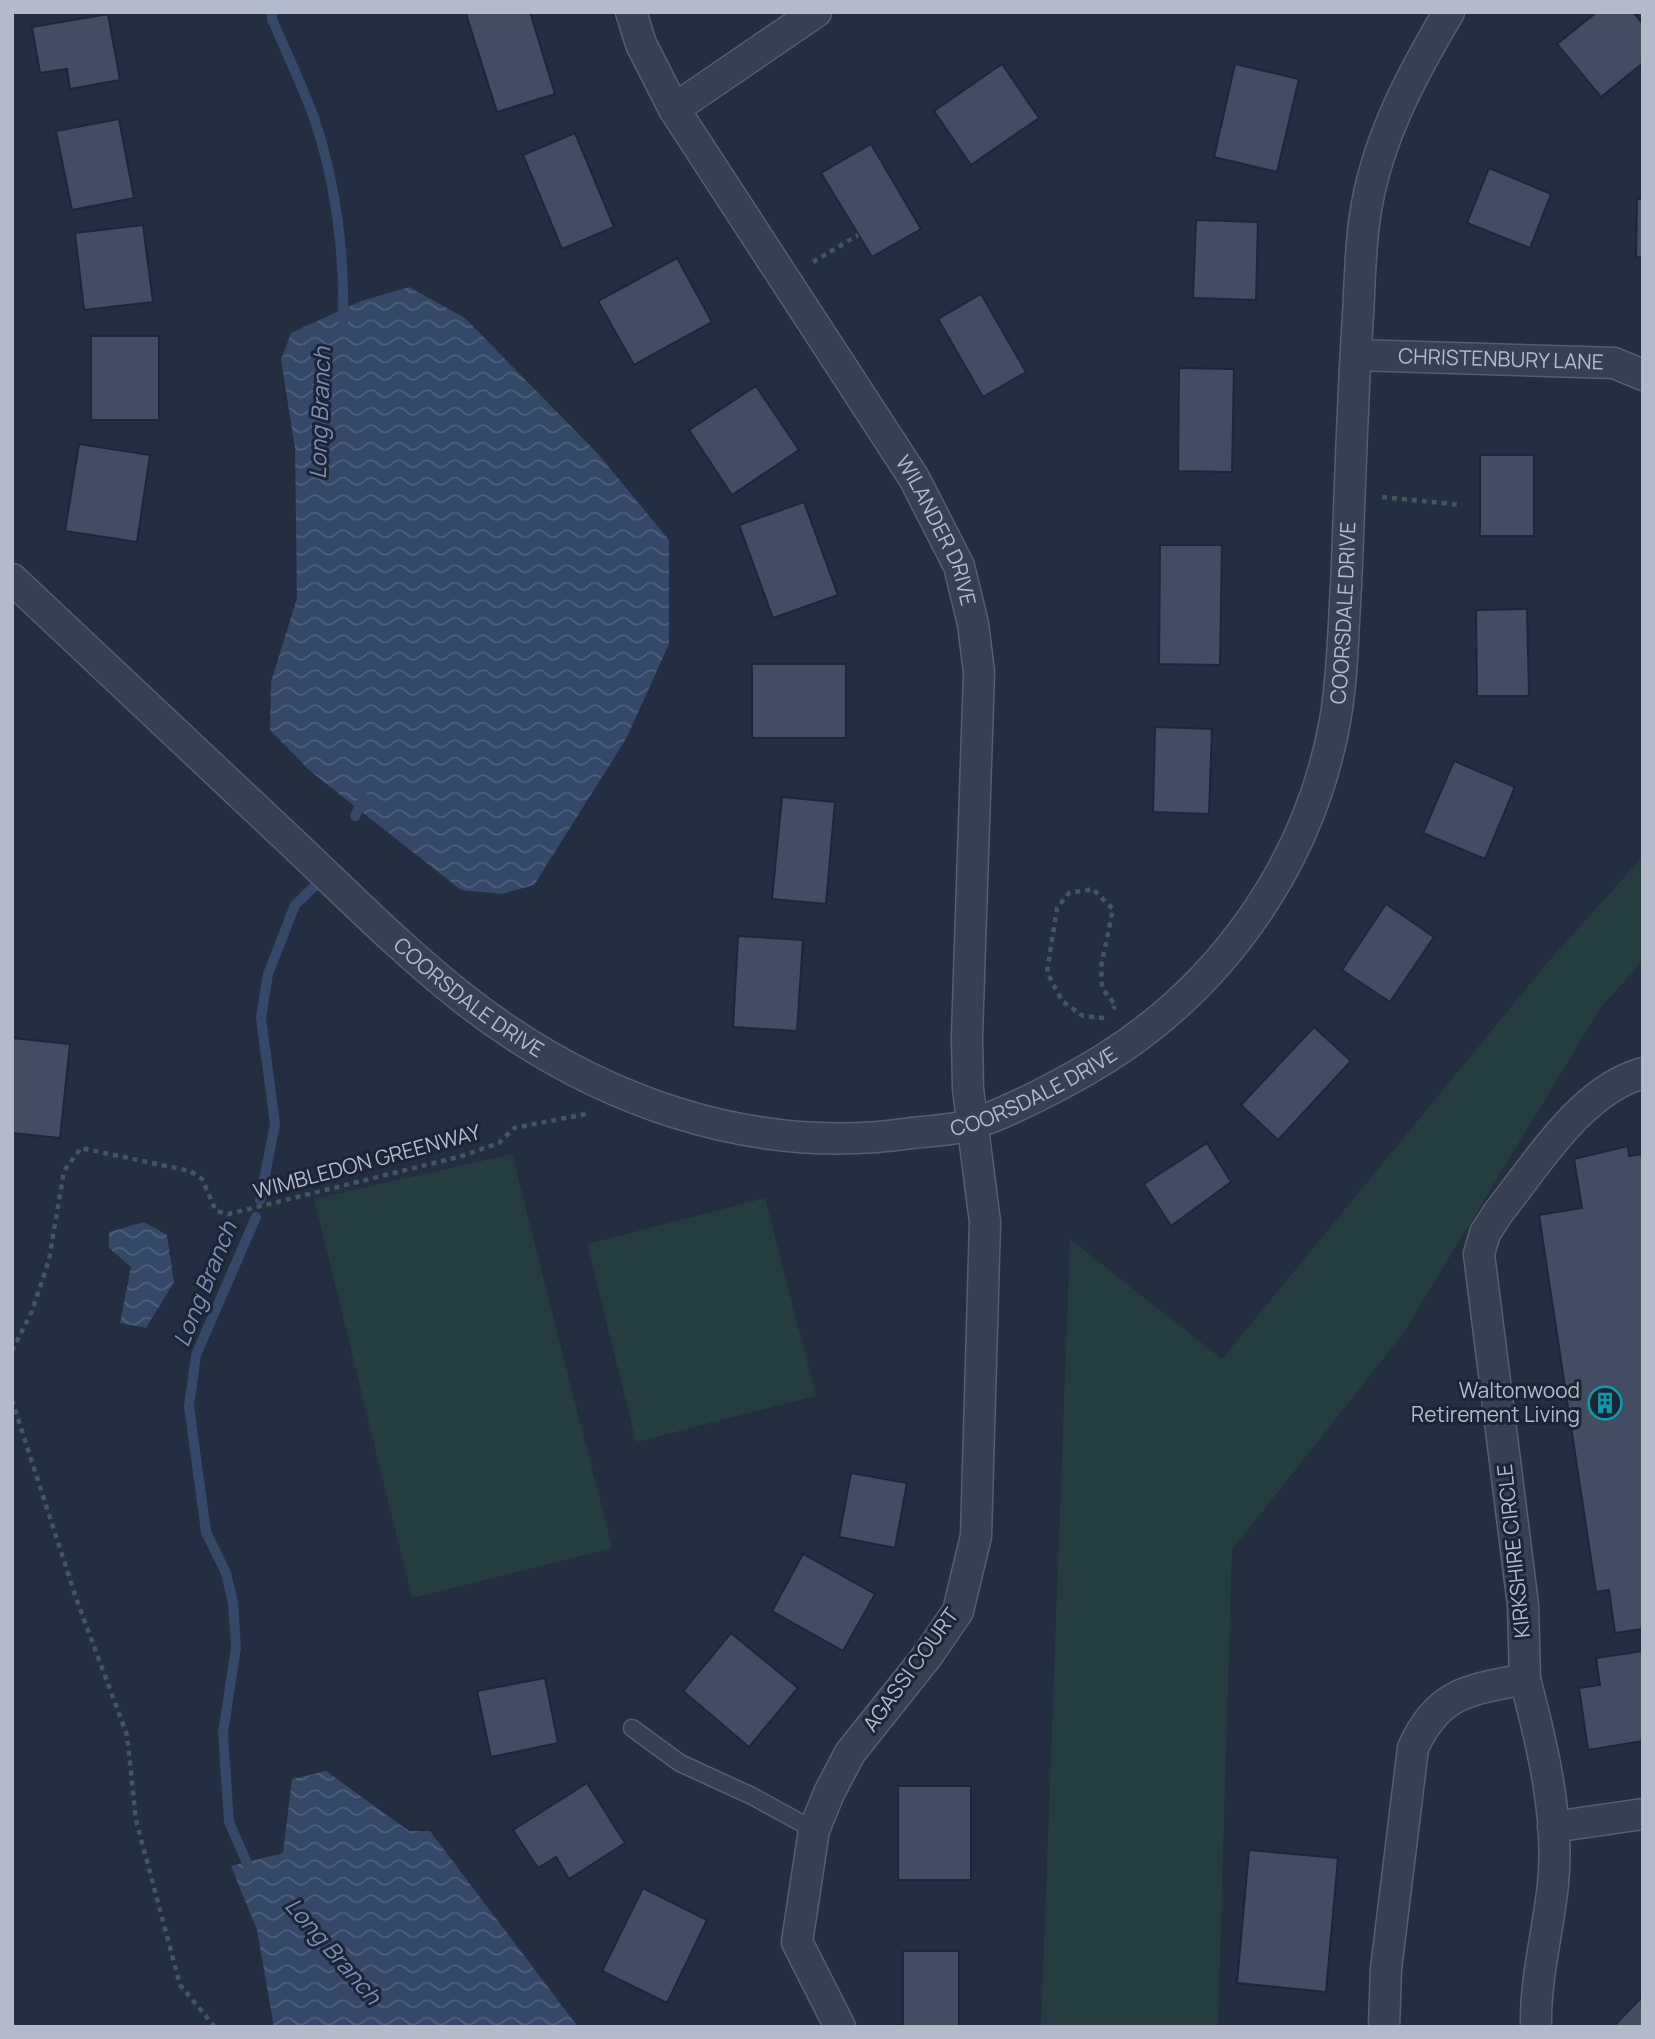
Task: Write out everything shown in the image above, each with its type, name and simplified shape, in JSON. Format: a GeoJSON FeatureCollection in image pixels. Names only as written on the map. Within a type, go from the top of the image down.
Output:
{"type":"FeatureCollection","features":[{"type":"Feature","properties":{"kind":"street","name":"WILANDER DRIVE"},"geometry":{"type":"LineString","coordinates":[[632,12],[641,44],[674,109],[914,478],[958,566],[973,624],[979,672],[967,1036],[972,1125]]}},
{"type":"Feature","properties":{"kind":"street"},"geometry":{"type":"LineString","coordinates":[[674,109],[816,12]]}},
{"type":"Feature","properties":{"kind":"street","name":"COORSDALE DRIVE"},"geometry":{"type":"LineString","coordinates":[[12,579],[394,939],[465,1000],[540,1052],[645,1104],[701,1122],[758,1133],[866,1140],[972,1125],[1080,1074],[1136,1039],[1184,998],[1261,908],[1290,857],[1319,786],[1335,723],[1343,665],[1356,355],[1365,215],[1378,159],[1398,104],[1449,12]]}},
{"type":"Feature","properties":{"kind":"street","name":"CHRISTENBURY LANE"},"geometry":{"type":"LineString","coordinates":[[1356,355],[1614,363],[1643,375]]}},
{"type":"Feature","properties":{"kind":"street","name":"KIRKSHIRE CIRCLE"},"geometry":{"type":"LineString","coordinates":[[1536,2027],[1535,1992],[1553,1882],[1553,1827],[1538,1729],[1525,1679],[1522,1605],[1479,1254],[1485,1233],[1498,1213],[1592,1098],[1623,1078],[1643,1073]]}},
{"type":"Feature","properties":{"kind":"street","name":"AGASSI COURT"},"geometry":{"type":"LineString","coordinates":[[840,2027],[797,1942],[814,1830],[850,1753],[928,1655],[958,1611],[976,1536],[985,1234],[972,1125]]}},
{"type":"Feature","properties":{"kind":"street"},"geometry":{"type":"LineString","coordinates":[[1384,2027],[1385,1969],[1413,1748],[1423,1724],[1446,1700],[1468,1690],[1525,1679]]}},
{"type":"Feature","properties":{"kind":"street"},"geometry":{"type":"LineString","coordinates":[[1553,1827],[1643,1814]]}},
{"type":"Feature","properties":{"kind":"lane"},"geometry":{"type":"LineString","coordinates":[[632,1728],[680,1763],[752,1796],[814,1830]]}},
{"type":"Feature","properties":{"kind":"path"},"geometry":{"type":"LineString","coordinates":[[785,279],[858,235]]}},
{"type":"Feature","properties":{"kind":"path"},"geometry":{"type":"LineString","coordinates":[[1350,494],[1462,505]]}},
{"type":"Feature","properties":{"kind":"path"},"geometry":{"type":"LineString","coordinates":[[1093,889],[1113,909],[1101,967],[1102,988],[1116,1006],[1105,1019],[1083,1016],[1062,1001],[1047,972],[1057,908],[1069,893],[1093,889]]}},
{"type":"Feature","properties":{"kind":"path","name":"WIMBLEDON GREENWAY"},"geometry":{"type":"LineString","coordinates":[[12,1351],[32,1311],[49,1260],[64,1171],[81,1148],[190,1171],[202,1179],[216,1211],[229,1214],[462,1156],[499,1143],[514,1128],[591,1112]]}},
{"type":"Feature","properties":{"kind":"path"},"geometry":{"type":"LineString","coordinates":[[12,1401],[76,1598],[127,1735],[136,1820],[180,1985],[215,2027]]}},
{"type":"Feature","properties":{"kind":"green space"},"geometry":{"type":"Polygon","coordinates":[[[1643,856],[1643,961],[1601,1007],[1403,1334],[1232,1550],[1218,2027],[1041,2027],[1070,1239],[1222,1359],[1547,963],[1643,856]]]}},
{"type":"Feature","properties":{"kind":"green space"},"geometry":{"type":"Polygon","coordinates":[[[512,1154],[612,1548],[412,1598],[314,1199],[512,1154]]]}},
{"type":"Feature","properties":{"kind":"green space"},"geometry":{"type":"Polygon","coordinates":[[[765,1198],[816,1396],[636,1442],[587,1244],[765,1198]]]}},
{"type":"Feature","properties":{"kind":"water"},"geometry":{"type":"Polygon","coordinates":[[[409,287],[465,318],[599,455],[669,540],[669,644],[626,739],[534,885],[502,894],[461,890],[310,771],[270,730],[271,682],[297,598],[295,448],[281,360],[291,333],[361,301],[409,287]]]}},
{"type":"Feature","properties":{"kind":"water"},"geometry":{"type":"Polygon","coordinates":[[[144,1222],[167,1235],[174,1282],[146,1328],[120,1323],[131,1267],[109,1248],[109,1232],[144,1222]]]}},
{"type":"Feature","properties":{"kind":"water"},"geometry":{"type":"Polygon","coordinates":[[[326,1771],[409,1831],[430,1831],[578,2027],[274,2027],[257,1930],[231,1866],[283,1853],[292,1779],[326,1771]]]}},
{"type":"Feature","properties":{"kind":"building"},"geometry":{"type":"Polygon","coordinates":[[[530,12],[555,94],[497,112],[466,14],[530,12]]]}},
{"type":"Feature","properties":{"kind":"building"},"geometry":{"type":"Polygon","coordinates":[[[1597,12],[1633,12],[1643,24],[1643,63],[1601,97],[1557,44],[1597,12]]]}},
{"type":"Feature","properties":{"kind":"building"},"geometry":{"type":"Polygon","coordinates":[[[108,14],[120,80],[70,89],[67,69],[40,73],[32,27],[108,14]]]}},
{"type":"Feature","properties":{"kind":"building"},"geometry":{"type":"Polygon","coordinates":[[[1002,64],[1039,118],[971,165],[934,111],[1002,64]]]}},
{"type":"Feature","properties":{"kind":"building"},"geometry":{"type":"Polygon","coordinates":[[[1235,64],[1299,79],[1277,172],[1214,157],[1235,64]]]}},
{"type":"Feature","properties":{"kind":"building"},"geometry":{"type":"Polygon","coordinates":[[[119,119],[134,198],[72,210],[56,131],[119,119]]]}},
{"type":"Feature","properties":{"kind":"building"},"geometry":{"type":"Polygon","coordinates":[[[575,133],[614,227],[562,249],[523,155],[575,133]]]}},
{"type":"Feature","properties":{"kind":"building"},"geometry":{"type":"Polygon","coordinates":[[[871,144],[921,229],[872,257],[821,173],[871,144]]]}},
{"type":"Feature","properties":{"kind":"building"},"geometry":{"type":"Polygon","coordinates":[[[1489,168],[1551,194],[1530,248],[1467,223],[1489,168]]]}},
{"type":"Feature","properties":{"kind":"building"},"geometry":{"type":"Polygon","coordinates":[[[1637,199],[1643,199],[1643,258],[1636,257],[1637,199]]]}},
{"type":"Feature","properties":{"kind":"building"},"geometry":{"type":"Polygon","coordinates":[[[1196,220],[1258,222],[1256,300],[1193,298],[1196,220]]]}},
{"type":"Feature","properties":{"kind":"building"},"geometry":{"type":"Polygon","coordinates":[[[143,225],[153,302],[84,310],[75,233],[143,225]]]}},
{"type":"Feature","properties":{"kind":"building"},"geometry":{"type":"Polygon","coordinates":[[[677,258],[712,322],[634,365],[598,301],[677,258]]]}},
{"type":"Feature","properties":{"kind":"building"},"geometry":{"type":"Polygon","coordinates":[[[981,294],[1026,372],[983,397],[938,319],[981,294]]]}},
{"type":"Feature","properties":{"kind":"building"},"geometry":{"type":"Polygon","coordinates":[[[91,336],[159,336],[159,420],[91,420],[91,336]]]}},
{"type":"Feature","properties":{"kind":"building"},"geometry":{"type":"Polygon","coordinates":[[[1179,368],[1234,369],[1232,472],[1178,471],[1179,368]]]}},
{"type":"Feature","properties":{"kind":"building"},"geometry":{"type":"Polygon","coordinates":[[[756,386],[799,450],[732,495],[689,430],[756,386]]]}},
{"type":"Feature","properties":{"kind":"building"},"geometry":{"type":"Polygon","coordinates":[[[79,444],[150,455],[137,542],[65,531],[79,444]]]}},
{"type":"Feature","properties":{"kind":"building"},"geometry":{"type":"Polygon","coordinates":[[[1480,455],[1534,455],[1534,536],[1480,536],[1480,455]]]}},
{"type":"Feature","properties":{"kind":"building"},"geometry":{"type":"Polygon","coordinates":[[[804,502],[838,595],[773,618],[739,525],[804,502]]]}},
{"type":"Feature","properties":{"kind":"building"},"geometry":{"type":"Polygon","coordinates":[[[1160,545],[1222,545],[1220,665],[1159,664],[1160,545]]]}},
{"type":"Feature","properties":{"kind":"building"},"geometry":{"type":"Polygon","coordinates":[[[1527,609],[1529,696],[1477,696],[1476,610],[1527,609]]]}},
{"type":"Feature","properties":{"kind":"building"},"geometry":{"type":"Polygon","coordinates":[[[752,664],[846,664],[846,738],[752,738],[752,664]]]}},
{"type":"Feature","properties":{"kind":"building"},"geometry":{"type":"Polygon","coordinates":[[[1155,727],[1212,729],[1209,814],[1153,812],[1155,727]]]}},
{"type":"Feature","properties":{"kind":"building"},"geometry":{"type":"Polygon","coordinates":[[[1454,761],[1515,787],[1485,859],[1423,833],[1454,761]]]}},
{"type":"Feature","properties":{"kind":"building"},"geometry":{"type":"Polygon","coordinates":[[[782,797],[835,802],[826,904],[772,899],[782,797]]]}},
{"type":"Feature","properties":{"kind":"building"},"geometry":{"type":"Polygon","coordinates":[[[1386,904],[1434,937],[1390,1002],[1342,970],[1386,904]]]}},
{"type":"Feature","properties":{"kind":"building"},"geometry":{"type":"Polygon","coordinates":[[[738,936],[803,940],[797,1031],[733,1027],[738,936]]]}},
{"type":"Feature","properties":{"kind":"building"},"geometry":{"type":"Polygon","coordinates":[[[1314,1027],[1351,1061],[1278,1140],[1241,1105],[1314,1027]]]}},
{"type":"Feature","properties":{"kind":"building"},"geometry":{"type":"Polygon","coordinates":[[[12,1038],[70,1044],[60,1138],[12,1133],[12,1038]]]}},
{"type":"Feature","properties":{"kind":"building"},"geometry":{"type":"Polygon","coordinates":[[[1207,1143],[1231,1182],[1171,1226],[1144,1184],[1207,1143]]]}},
{"type":"Feature","properties":{"kind":"building","name":"Waltonwood Retirement Living"},"geometry":{"type":"Polygon","coordinates":[[[1628,1146],[1629,1156],[1643,1154],[1643,1629],[1615,1633],[1609,1590],[1596,1592],[1539,1215],[1582,1208],[1574,1159],[1628,1146]]]}},
{"type":"Feature","properties":{"kind":"building"},"geometry":{"type":"Polygon","coordinates":[[[851,1473],[907,1483],[895,1548],[839,1537],[851,1473]]]}},
{"type":"Feature","properties":{"kind":"building"},"geometry":{"type":"Polygon","coordinates":[[[803,1554],[875,1594],[843,1651],[772,1611],[803,1554]]]}},
{"type":"Feature","properties":{"kind":"building"},"geometry":{"type":"Polygon","coordinates":[[[731,1633],[798,1688],[749,1747],[683,1691],[731,1633]]]}},
{"type":"Feature","properties":{"kind":"building"},"geometry":{"type":"Polygon","coordinates":[[[1643,1651],[1643,1741],[1588,1750],[1579,1688],[1600,1685],[1596,1658],[1643,1651]]]}},
{"type":"Feature","properties":{"kind":"building"},"geometry":{"type":"Polygon","coordinates":[[[545,1678],[558,1743],[491,1757],[477,1691],[545,1678]]]}},
{"type":"Feature","properties":{"kind":"building"},"geometry":{"type":"Polygon","coordinates":[[[587,1783],[625,1843],[569,1879],[556,1857],[538,1868],[513,1830],[587,1783]]]}},
{"type":"Feature","properties":{"kind":"building"},"geometry":{"type":"Polygon","coordinates":[[[898,1786],[971,1786],[971,1880],[898,1880],[898,1786]]]}},
{"type":"Feature","properties":{"kind":"building"},"geometry":{"type":"Polygon","coordinates":[[[1249,1850],[1338,1858],[1326,1992],[1237,1983],[1249,1850]]]}},
{"type":"Feature","properties":{"kind":"building"},"geometry":{"type":"Polygon","coordinates":[[[643,1888],[707,1920],[667,2003],[602,1971],[643,1888]]]}},
{"type":"Feature","properties":{"kind":"building"},"geometry":{"type":"Polygon","coordinates":[[[903,1951],[959,1951],[959,2027],[903,2027],[903,1951]]]}},
{"type":"Feature","properties":{"kind":"building"},"geometry":{"type":"Polygon","coordinates":[[[1643,1996],[1643,2027],[1613,2027],[1643,1996]]]}},
{"type":"Feature","properties":{"kind":"waterway","name":"Long Branch"},"geometry":{"type":"LineString","coordinates":[[272,12],[272,19],[314,118],[328,167],[341,246],[343,324]]}},
{"type":"Feature","properties":{"kind":"waterway","name":"Long Branch"},"geometry":{"type":"LineString","coordinates":[[355,816],[364,798]]}},
{"type":"Feature","properties":{"kind":"waterway","name":"Long Branch"},"geometry":{"type":"LineString","coordinates":[[260,1200],[275,1124],[261,1018],[268,974],[295,905],[319,882]]}},
{"type":"Feature","properties":{"kind":"waterway","name":"Long Branch"},"geometry":{"type":"LineString","coordinates":[[252,1874],[229,1822],[223,1733],[236,1648],[233,1603],[226,1573],[206,1532],[189,1406],[196,1355],[256,1217]]}},
{"type":"Feature","properties":{"kind":"place","name":"Waltonwood Retirement Living"},"geometry":{"type":"Point","coordinates":[1605,1403]}}]}
